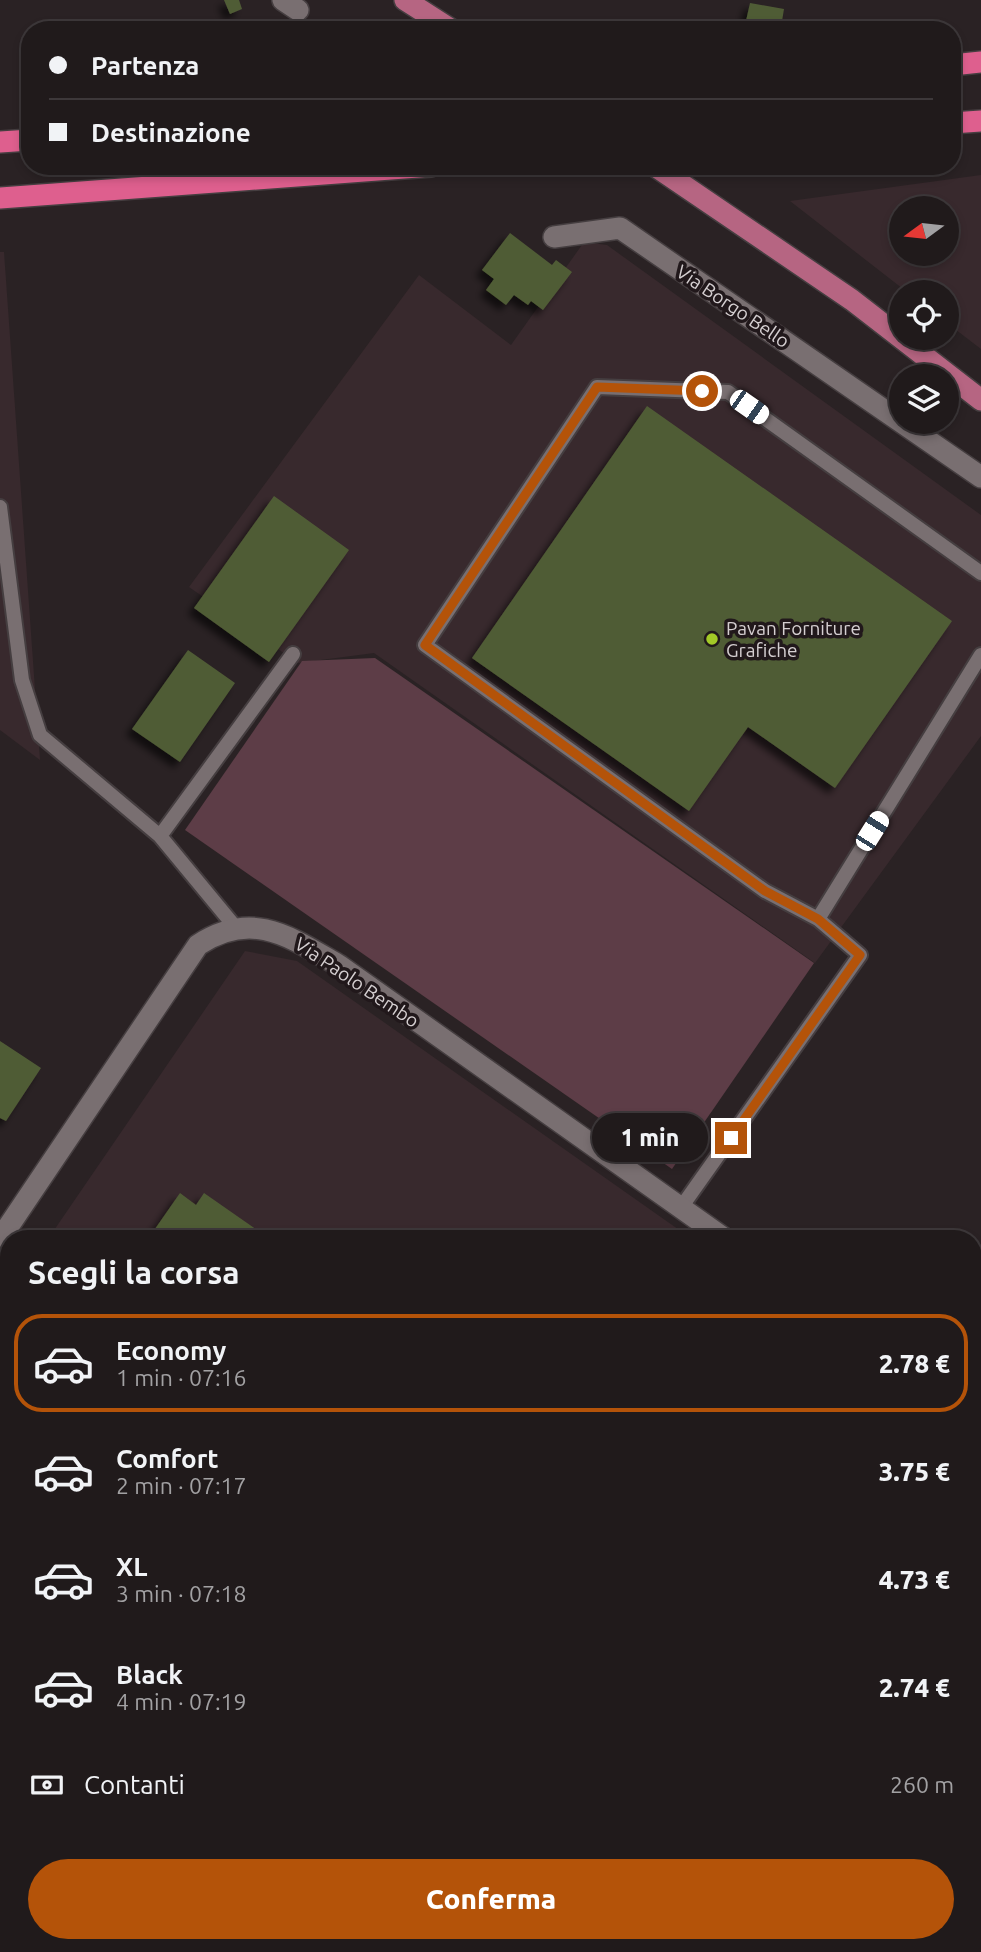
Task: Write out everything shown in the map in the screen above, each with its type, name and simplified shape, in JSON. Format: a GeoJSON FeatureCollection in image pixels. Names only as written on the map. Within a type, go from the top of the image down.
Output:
{"type":"FeatureCollection","features":[{"type":"Feature","properties":{"kind":"highway"},"geometry":{"type":"LineString","coordinates":[[961,64],[981,62]]}},
{"type":"Feature","properties":{"kind":"highway"},"geometry":{"type":"LineString","coordinates":[[961,122],[981,121]]}},
{"type":"Feature","properties":{"kind":"highway"},"geometry":{"type":"LineString","coordinates":[[0,142],[21,141]]}},
{"type":"Feature","properties":{"kind":"highway"},"geometry":{"type":"LineString","coordinates":[[0,198],[310,175]]}},
{"type":"Feature","properties":{"kind":"main road"},"geometry":{"type":"LineString","coordinates":[[405,0],[438,21]]}},
{"type":"Feature","properties":{"kind":"main road"},"geometry":{"type":"LineString","coordinates":[[668,175],[852,300],[981,400]]}},
{"type":"Feature","properties":{"kind":"street","name":"Via Borgo Bello"},"geometry":{"type":"LineString","coordinates":[[554,237],[620,228],[981,477]]}},
{"type":"Feature","properties":{"kind":"street","name":"Via Paolo Bembo"},"geometry":{"type":"LineString","coordinates":[[7,1230],[198,944],[214,934],[236,928],[258,927],[281,932],[340,965],[712,1230]]}},
{"type":"Feature","properties":{"kind":"lane"},"geometry":{"type":"LineString","coordinates":[[680,1209],[860,955],[818,919],[765,891],[425,645],[597,387],[728,392],[981,573]]}},
{"type":"Feature","properties":{"kind":"lane"},"geometry":{"type":"LineString","coordinates":[[0,507],[22,680],[40,735],[160,836],[236,928]]}},
{"type":"Feature","properties":{"kind":"lane"},"geometry":{"type":"LineString","coordinates":[[160,836],[293,654]]}},
{"type":"Feature","properties":{"kind":"lane"},"geometry":{"type":"LineString","coordinates":[[818,919],[981,655]]}},
{"type":"Feature","properties":{"kind":"shaded area"},"geometry":{"type":"Polygon","coordinates":[[[981,175],[981,349],[959,332],[959,280],[892,280],[790,201],[981,175]]]}},
{"type":"Feature","properties":{"kind":"shaded area"},"geometry":{"type":"Polygon","coordinates":[[[584,242],[607,245],[981,515],[981,736],[815,963],[374,653],[298,663],[189,587],[419,275],[511,345],[584,242]]]}},
{"type":"Feature","properties":{"kind":"shaded area"},"geometry":{"type":"Polygon","coordinates":[[[0,252],[4,252],[40,760],[0,730],[0,252]]]}},
{"type":"Feature","properties":{"kind":"shaded area"},"geometry":{"type":"Polygon","coordinates":[[[375,658],[814,963],[672,1169],[185,830],[302,661],[375,658]]]}},
{"type":"Feature","properties":{"kind":"shaded area"},"geometry":{"type":"Polygon","coordinates":[[[245,951],[297,961],[679,1230],[54,1230],[245,951]]]}},
{"type":"Feature","properties":{"kind":"building"},"geometry":{"type":"Polygon","coordinates":[[[224,0],[239,0],[242,9],[230,14],[224,0]]]}},
{"type":"Feature","properties":{"kind":"building"},"geometry":{"type":"Polygon","coordinates":[[[750,3],[784,9],[782,21],[746,21],[750,3]]]}},
{"type":"Feature","properties":{"kind":"building"},"geometry":{"type":"Polygon","coordinates":[[[510,233],[552,265],[556,260],[572,272],[543,310],[531,301],[528,305],[514,295],[506,305],[486,290],[494,279],[482,270],[510,233]]]}},
{"type":"Feature","properties":{"kind":"building","name":"Pavan Forniture Grafiche"},"geometry":{"type":"Polygon","coordinates":[[[647,406],[952,621],[835,788],[748,727],[689,811],[472,658],[647,406]]]}},
{"type":"Feature","properties":{"kind":"building"},"geometry":{"type":"Polygon","coordinates":[[[274,496],[349,550],[269,662],[194,608],[274,496]]]}},
{"type":"Feature","properties":{"kind":"building"},"geometry":{"type":"Polygon","coordinates":[[[188,650],[235,683],[180,762],[132,729],[188,650]]]}},
{"type":"Feature","properties":{"kind":"building"},"geometry":{"type":"Polygon","coordinates":[[[0,1041],[41,1068],[6,1121],[0,1118],[0,1041]]]}},
{"type":"Feature","properties":{"kind":"building"},"geometry":{"type":"Polygon","coordinates":[[[180,1193],[196,1205],[204,1193],[257,1230],[154,1230],[180,1193]]]}},
{"type":"Feature","properties":{"kind":"place","name":"Pavan Forniture Grafiche"},"geometry":{"type":"Point","coordinates":[712,639]}},
{"type":"Feature","properties":{"kind":"route"},"geometry":{"type":"LineString","coordinates":[[702,391],[597,387],[425,645],[765,891],[818,919],[860,955],[731,1138]]}}]}
